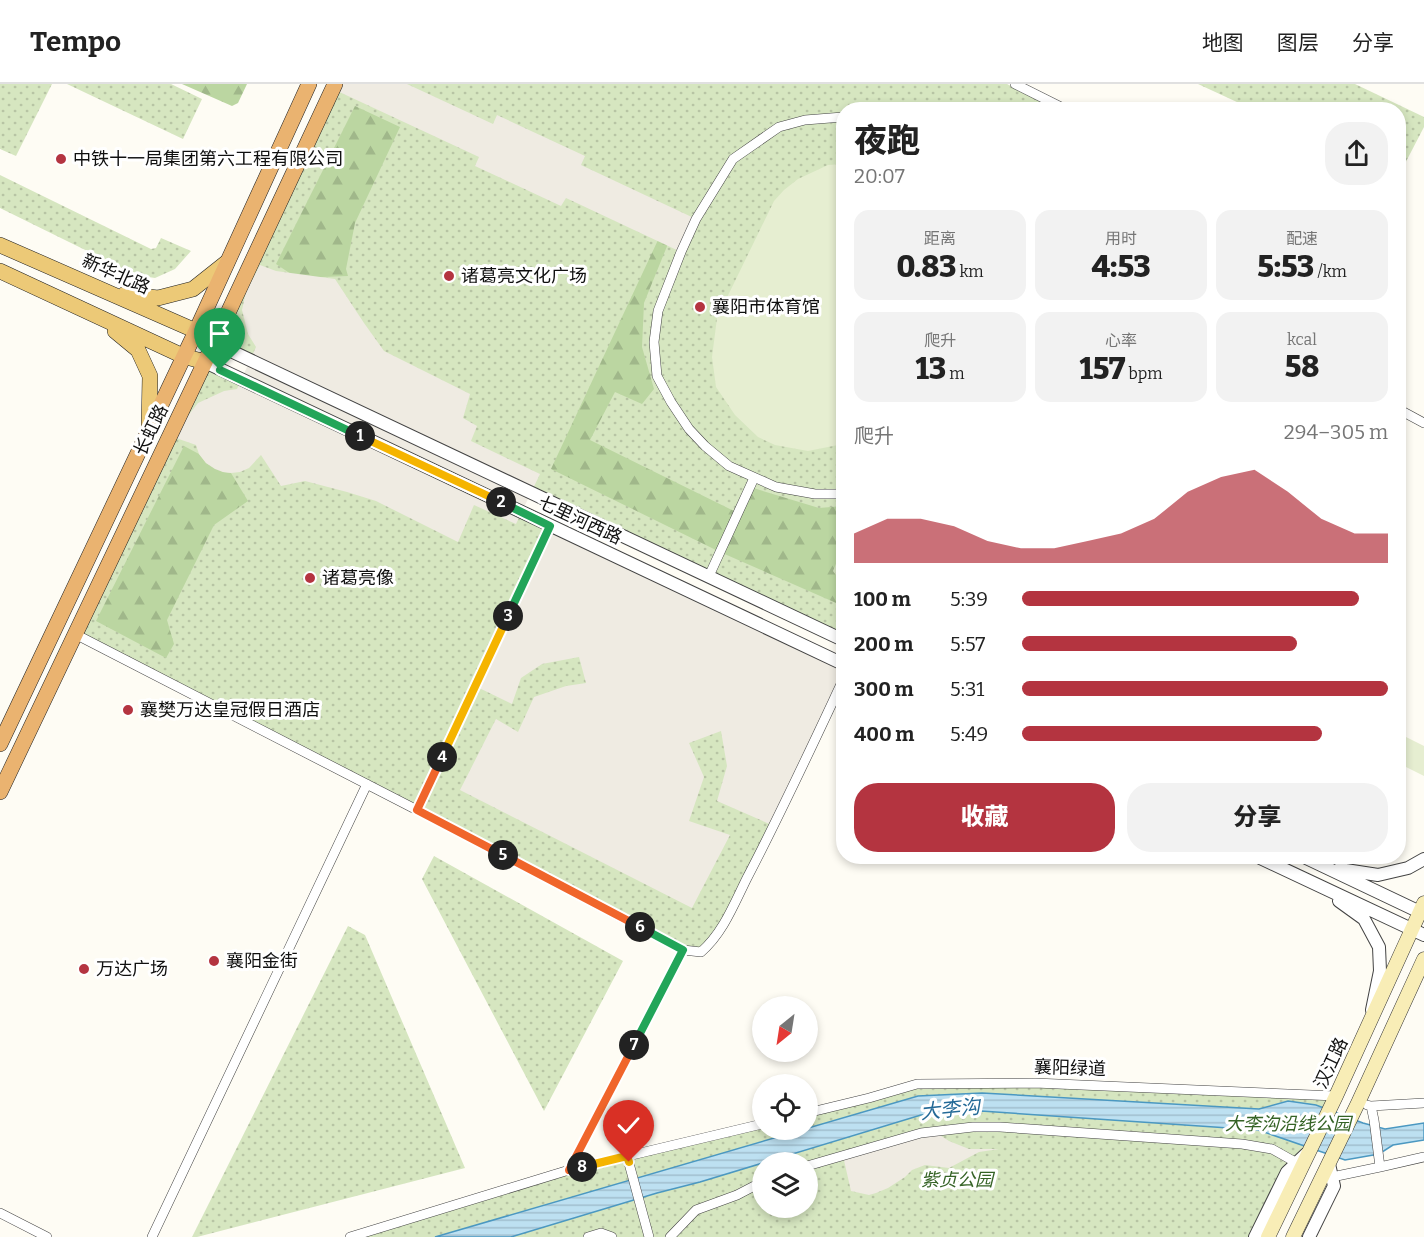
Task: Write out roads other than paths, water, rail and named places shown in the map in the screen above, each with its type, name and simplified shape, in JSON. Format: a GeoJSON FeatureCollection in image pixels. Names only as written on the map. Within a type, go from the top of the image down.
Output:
{"type":"FeatureCollection","features":[{"type":"Feature","properties":{"kind":"highway","name":"长虹路"},"geometry":{"type":"LineString","coordinates":[[0,744],[196,331],[309,84]]}},
{"type":"Feature","properties":{"kind":"highway","name":"长虹路"},"geometry":{"type":"LineString","coordinates":[[0,792],[335,84]]}},
{"type":"Feature","properties":{"kind":"main road","name":"新华北路"},"geometry":{"type":"LineString","coordinates":[[0,245],[196,331],[214,343]]}},
{"type":"Feature","properties":{"kind":"main road"},"geometry":{"type":"LineString","coordinates":[[108,292],[158,298],[193,289],[228,262]]}},
{"type":"Feature","properties":{"kind":"main road"},"geometry":{"type":"LineString","coordinates":[[0,271],[183,356],[205,362]]}},
{"type":"Feature","properties":{"kind":"main road"},"geometry":{"type":"LineString","coordinates":[[96,316],[138,350],[150,376],[149,427]]}},
{"type":"Feature","properties":{"kind":"main road","name":"汉江路"},"geometry":{"type":"LineString","coordinates":[[1268,1237],[1302,1159],[1336,1096],[1369,1022],[1418,932],[1423,910]]}},
{"type":"Feature","properties":{"kind":"main road"},"geometry":{"type":"LineString","coordinates":[[1293,1237],[1365,1104],[1424,959]]}},
{"type":"Feature","properties":{"kind":"street"},"geometry":{"type":"LineString","coordinates":[[1015,84],[1052,102]]}},
{"type":"Feature","properties":{"kind":"street"},"geometry":{"type":"LineString","coordinates":[[836,118],[805,120],[779,127],[733,159],[696,219],[681,252],[658,311],[654,342],[657,376],[689,429],[705,446],[729,466],[776,487],[815,494],[836,494]]}},
{"type":"Feature","properties":{"kind":"street","name":"七里河西路"},"geometry":{"type":"LineString","coordinates":[[214,343],[836,637]]}},
{"type":"Feature","properties":{"kind":"street","name":"七里河西路"},"geometry":{"type":"LineString","coordinates":[[205,362],[836,661]]}},
{"type":"Feature","properties":{"kind":"street"},"geometry":{"type":"LineString","coordinates":[[1406,413],[1424,423]]}},
{"type":"Feature","properties":{"kind":"street"},"geometry":{"type":"LineString","coordinates":[[709,576],[754,478]]}},
{"type":"Feature","properties":{"kind":"street"},"geometry":{"type":"LineString","coordinates":[[417,810],[550,526]]}},
{"type":"Feature","properties":{"kind":"street"},"geometry":{"type":"LineString","coordinates":[[75,634],[683,950],[702,952],[712,942],[724,923],[774,826],[836,695]]}},
{"type":"Feature","properties":{"kind":"street"},"geometry":{"type":"LineString","coordinates":[[152,1237],[367,784]]}},
{"type":"Feature","properties":{"kind":"street"},"geometry":{"type":"LineString","coordinates":[[1323,866],[1378,875],[1408,868],[1424,859]]}},
{"type":"Feature","properties":{"kind":"street"},"geometry":{"type":"LineString","coordinates":[[1273,864],[1418,932]]}},
{"type":"Feature","properties":{"kind":"street"},"geometry":{"type":"LineString","coordinates":[[1319,864],[1423,910]]}},
{"type":"Feature","properties":{"kind":"street"},"geometry":{"type":"LineString","coordinates":[[1313,883],[1364,919],[1379,947],[1380,971],[1369,1022]]}},
{"type":"Feature","properties":{"kind":"street"},"geometry":{"type":"LineString","coordinates":[[569,1170],[683,950]]}},
{"type":"Feature","properties":{"kind":"street","name":"襄阳绿道"},"geometry":{"type":"LineString","coordinates":[[818,1110],[917,1084],[1035,1083],[1336,1096]]}},
{"type":"Feature","properties":{"kind":"street"},"geometry":{"type":"LineString","coordinates":[[1380,1167],[1374,1120],[1365,1104],[1424,1103]]}},
{"type":"Feature","properties":{"kind":"street"},"geometry":{"type":"LineString","coordinates":[[350,1237],[569,1170],[628,1159],[752,1127]]}},
{"type":"Feature","properties":{"kind":"street"},"geometry":{"type":"LineString","coordinates":[[818,1163],[921,1133],[974,1127],[1242,1144],[1272,1149],[1302,1159]]}},
{"type":"Feature","properties":{"kind":"street"},"geometry":{"type":"LineString","coordinates":[[1309,1237],[1334,1186],[1330,1171],[1380,1167],[1424,1157]]}},
{"type":"Feature","properties":{"kind":"street"},"geometry":{"type":"LineString","coordinates":[[628,1159],[647,1232]]}},
{"type":"Feature","properties":{"kind":"street"},"geometry":{"type":"LineString","coordinates":[[1255,1237],[1287,1172],[1302,1159]]}},
{"type":"Feature","properties":{"kind":"street"},"geometry":{"type":"LineString","coordinates":[[670,1237],[696,1210],[752,1187]]}},
{"type":"Feature","properties":{"kind":"street"},"geometry":{"type":"LineString","coordinates":[[0,1213],[47,1237]]}},
{"type":"Feature","properties":{"kind":"street"},"geometry":{"type":"LineString","coordinates":[[588,1237],[601,1233],[612,1237]]}},
{"type":"Feature","properties":{"kind":"water","name":"大李沟"},"geometry":{"type":"Polygon","coordinates":[[[982,1093],[1259,1109],[1288,1101],[1316,1105],[1385,1129],[1424,1123],[1424,1140],[1393,1145],[1379,1154],[1345,1160],[1258,1130],[981,1111],[921,1115],[799,1152],[752,1152],[752,1166],[511,1237],[435,1237],[767,1140],[818,1140],[818,1125],[918,1096],[982,1093]]]}},
{"type":"Feature","properties":{"kind":"place","name":"中铁十一局集团第六工程有限公司"},"geometry":{"type":"Point","coordinates":[61,159]}},
{"type":"Feature","properties":{"kind":"place","name":"诸葛亮文化广场"},"geometry":{"type":"Point","coordinates":[449,276]}},
{"type":"Feature","properties":{"kind":"place","name":"襄阳市体育馆"},"geometry":{"type":"Point","coordinates":[700,307]}},
{"type":"Feature","properties":{"kind":"place","name":"诸葛亮像"},"geometry":{"type":"Point","coordinates":[310,578]}},
{"type":"Feature","properties":{"kind":"place","name":"襄樊万达皇冠假日酒店"},"geometry":{"type":"Point","coordinates":[128,710]}},
{"type":"Feature","properties":{"kind":"place","name":"襄阳金街"},"geometry":{"type":"Point","coordinates":[214,961]}},
{"type":"Feature","properties":{"kind":"place","name":"万达广场"},"geometry":{"type":"Point","coordinates":[84,969]}},
{"type":"Feature","properties":{"kind":"park label","name":"大李沟沿线公园"},"geometry":{"type":"Point","coordinates":[1288,1124]}},
{"type":"Feature","properties":{"kind":"park label","name":"紫贞公园"},"geometry":{"type":"Point","coordinates":[957,1180]}}]}
